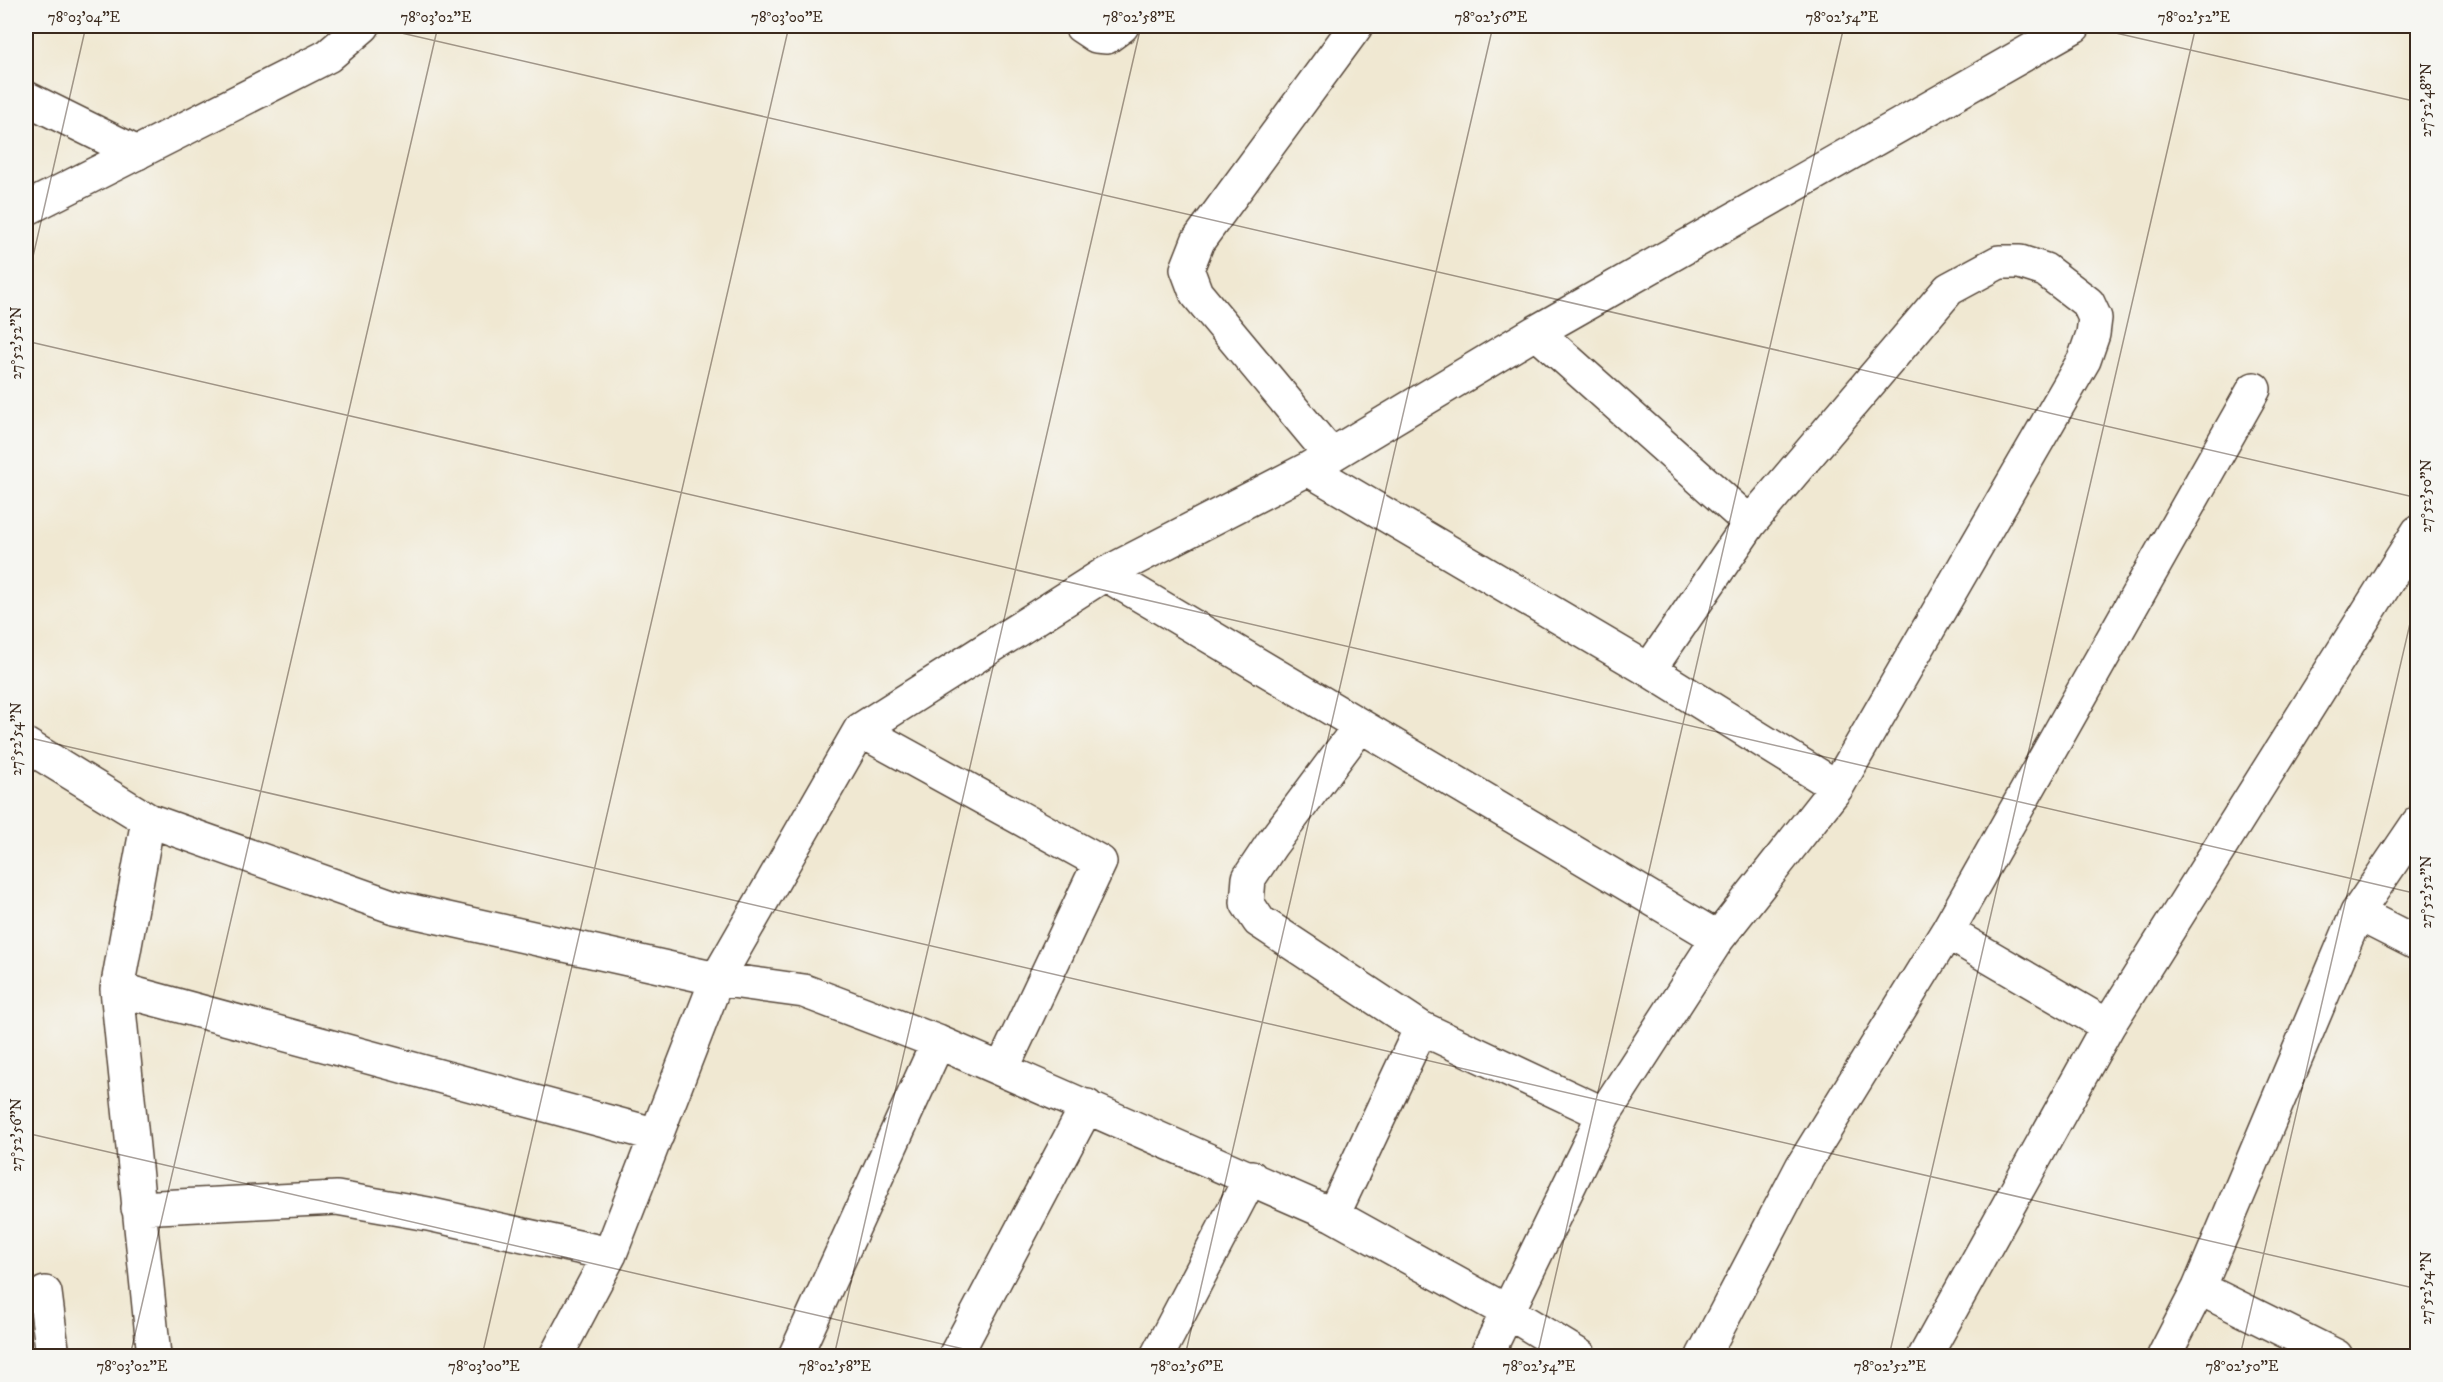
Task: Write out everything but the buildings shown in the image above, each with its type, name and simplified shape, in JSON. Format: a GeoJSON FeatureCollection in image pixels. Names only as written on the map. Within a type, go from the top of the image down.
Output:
{"type":"FeatureCollection","features":[{"type":"Feature","properties":{"kind":"street"},"geometry":{"type":"LineString","coordinates":[[26,209],[328,56],[363,26]]}},
{"type":"Feature","properties":{"kind":"street"},"geometry":{"type":"LineString","coordinates":[[1081,26],[1096,36],[1107,37],[1122,26]]}},
{"type":"Feature","properties":{"kind":"street"},"geometry":{"type":"LineString","coordinates":[[1356,26],[1198,241],[1187,269],[1196,293],[1319,461],[1837,787]]}},
{"type":"Feature","properties":{"kind":"street"},"geometry":{"type":"LineString","coordinates":[[556,1356],[610,1254],[717,979],[860,730],[1105,574],[1319,461],[1536,332],[2074,26]]}},
{"type":"Feature","properties":{"kind":"street"},"geometry":{"type":"LineString","coordinates":[[26,98],[137,153]]}},
{"type":"Feature","properties":{"kind":"street"},"geometry":{"type":"LineString","coordinates":[[1486,1356],[1604,1114],[1718,938],[1837,787],[2084,360],[2093,334],[2095,318],[2088,303],[2045,270],[2020,262],[1999,262],[1949,289],[1750,523],[1649,670]]}},
{"type":"Feature","properties":{"kind":"street"},"geometry":{"type":"LineString","coordinates":[[1536,332],[1750,523]]}},
{"type":"Feature","properties":{"kind":"street"},"geometry":{"type":"LineString","coordinates":[[1702,1356],[1802,1167],[1947,932],[2254,389]]}},
{"type":"Feature","properties":{"kind":"street"},"geometry":{"type":"LineString","coordinates":[[1925,1356],[2108,1026],[2418,532]]}},
{"type":"Feature","properties":{"kind":"street"},"geometry":{"type":"LineString","coordinates":[[1105,574],[1718,938]]}},
{"type":"Feature","properties":{"kind":"street"},"geometry":{"type":"LineString","coordinates":[[1360,726],[1249,878],[1247,903],[1258,921],[1421,1028],[1604,1114]]}},
{"type":"Feature","properties":{"kind":"street"},"geometry":{"type":"LineString","coordinates":[[860,730],[1101,862],[1002,1069]]}},
{"type":"Feature","properties":{"kind":"street"},"geometry":{"type":"LineString","coordinates":[[26,745],[148,820],[394,907],[717,979],[804,991],[938,1041],[1333,1215],[1508,1312],[1580,1356]]}},
{"type":"Feature","properties":{"kind":"street"},"geometry":{"type":"LineString","coordinates":[[148,820],[117,989],[154,1356]]}},
{"type":"Feature","properties":{"kind":"street"},"geometry":{"type":"LineString","coordinates":[[2164,1356],[2199,1288],[2357,913],[2418,823]]}},
{"type":"Feature","properties":{"kind":"street"},"geometry":{"type":"LineString","coordinates":[[2357,913],[2418,945]]}},
{"type":"Feature","properties":{"kind":"street"},"geometry":{"type":"LineString","coordinates":[[1947,932],[2108,1026]]}},
{"type":"Feature","properties":{"kind":"street"},"geometry":{"type":"LineString","coordinates":[[117,989],[657,1136]]}},
{"type":"Feature","properties":{"kind":"street"},"geometry":{"type":"LineString","coordinates":[[1333,1215],[1421,1028]]}},
{"type":"Feature","properties":{"kind":"street"},"geometry":{"type":"LineString","coordinates":[[795,1356],[938,1041]]}},
{"type":"Feature","properties":{"kind":"street"},"geometry":{"type":"LineString","coordinates":[[955,1356],[1087,1106]]}},
{"type":"Feature","properties":{"kind":"street"},"geometry":{"type":"LineString","coordinates":[[1157,1356],[1251,1177]]}},
{"type":"Feature","properties":{"kind":"street"},"geometry":{"type":"LineString","coordinates":[[138,1208],[337,1198],[428,1214],[610,1254]]}},
{"type":"Feature","properties":{"kind":"street"},"geometry":{"type":"LineString","coordinates":[[2199,1288],[2336,1356]]}},
{"type":"Feature","properties":{"kind":"street"},"geometry":{"type":"LineString","coordinates":[[45,1293],[52,1356]]}}]}
